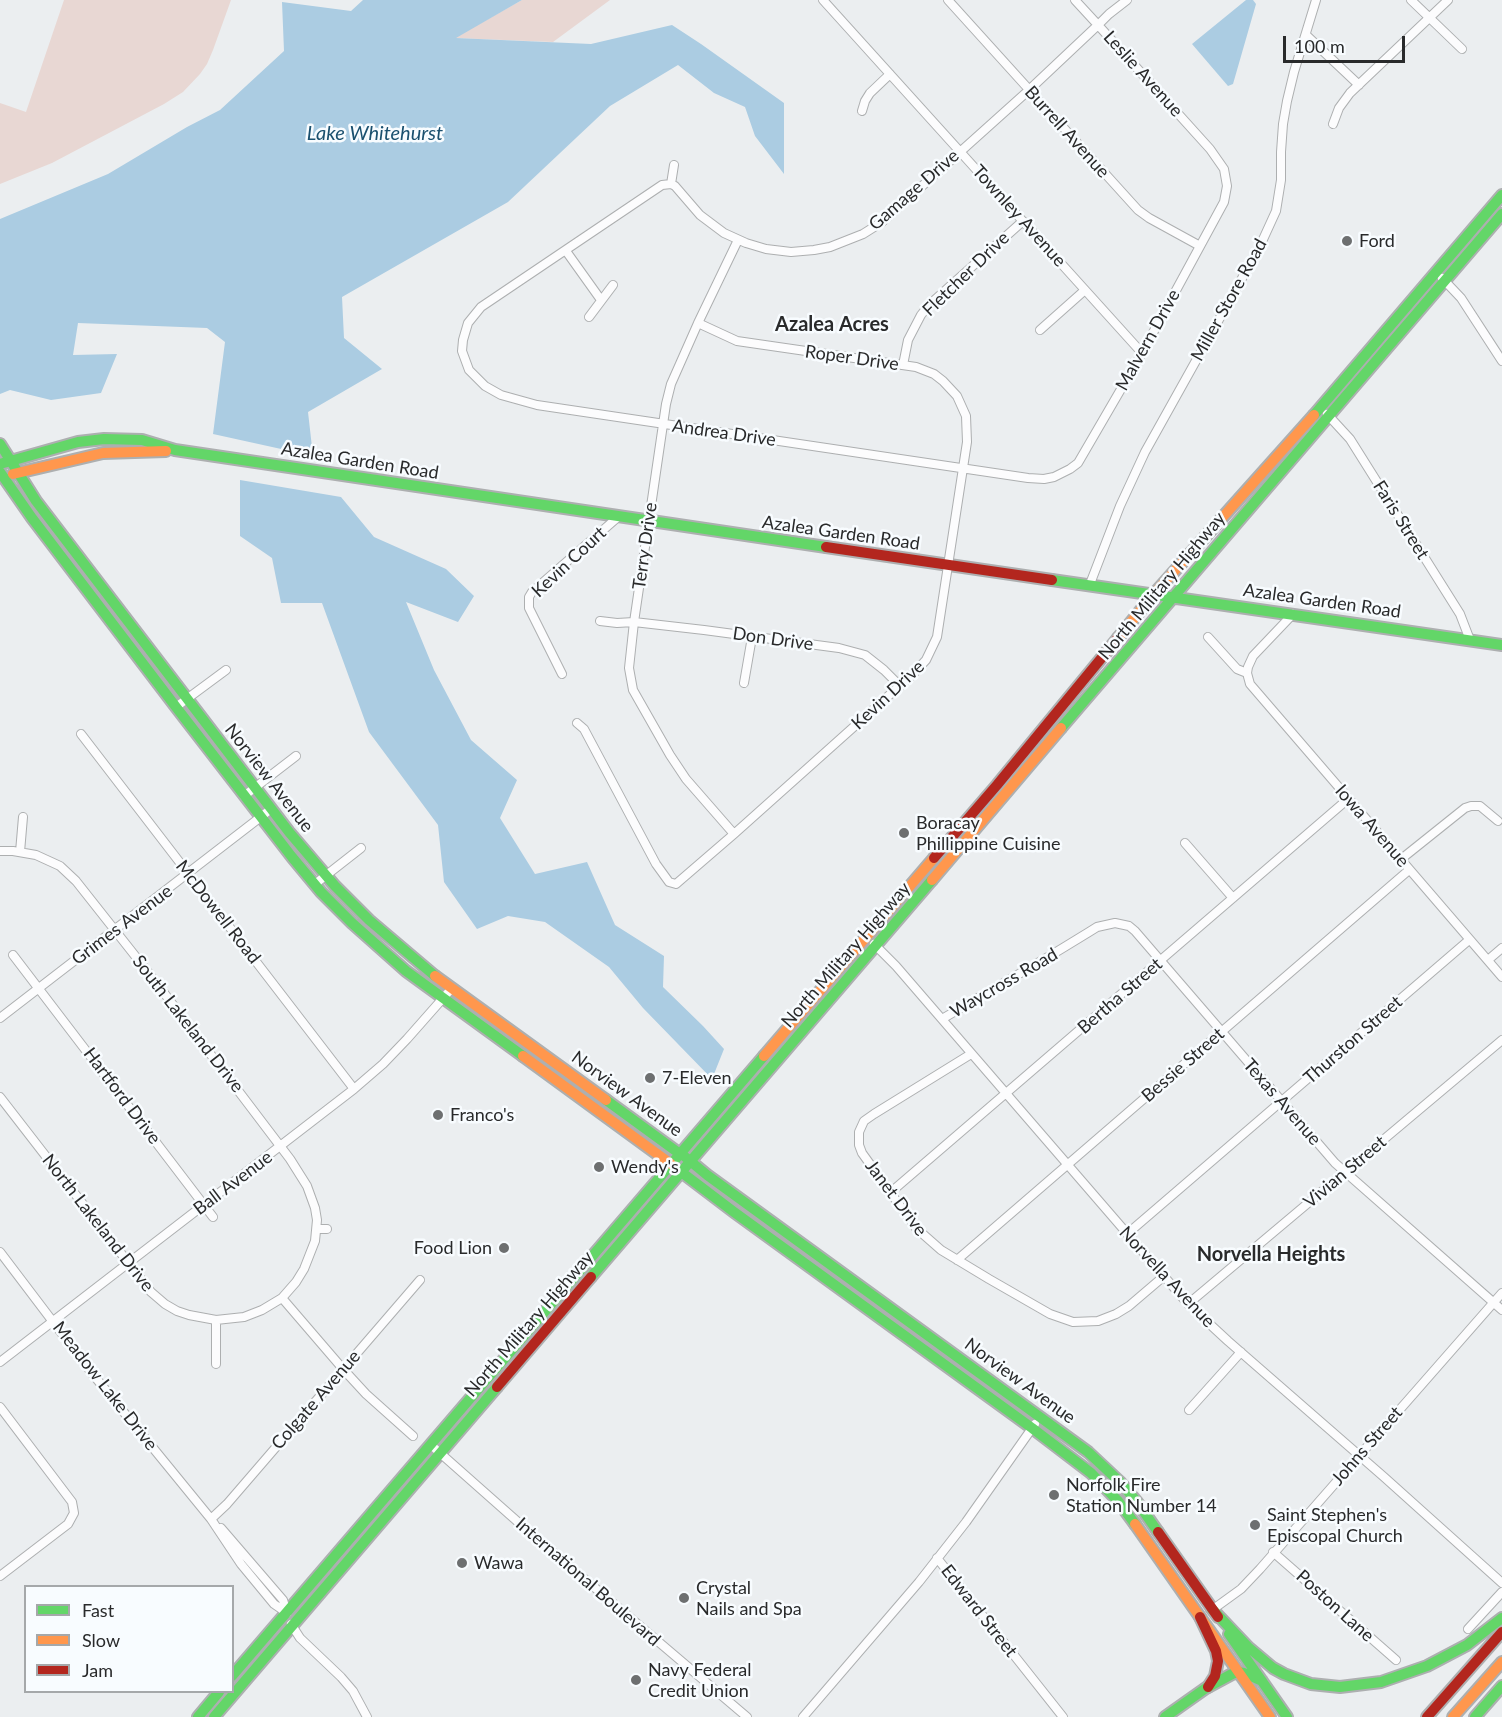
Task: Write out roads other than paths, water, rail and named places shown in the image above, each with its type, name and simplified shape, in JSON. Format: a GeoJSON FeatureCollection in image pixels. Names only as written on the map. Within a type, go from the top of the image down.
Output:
{"type":"FeatureCollection","features":[{"type":"Feature","properties":{"kind":"main road","name":"North Military Highway"},"geometry":{"type":"LineString","coordinates":[[234,1674],[997,785],[1154,594],[1275,460],[1502,195]]}},
{"type":"Feature","properties":{"kind":"main road","name":"North Military Highway"},"geometry":{"type":"LineString","coordinates":[[214,1717],[1502,214]]}},
{"type":"Feature","properties":{"kind":"main road","name":"Azalea Garden Road"},"geometry":{"type":"LineString","coordinates":[[5,462],[78,442],[104,439],[142,440],[175,450],[618,517],[1502,645]]}},
{"type":"Feature","properties":{"kind":"main road","name":"Norview Avenue"},"geometry":{"type":"LineString","coordinates":[[0,444],[5,462],[17,473],[255,788],[325,876],[369,920],[452,988],[1088,1452],[1120,1482],[1137,1502],[1287,1717]]}},
{"type":"Feature","properties":{"kind":"main road","name":"Azalea Garden Road"},"geometry":{"type":"LineString","coordinates":[[1,475],[103,453],[175,450]]}},
{"type":"Feature","properties":{"kind":"main road","name":"Norview Avenue"},"geometry":{"type":"LineString","coordinates":[[1,475],[261,818],[315,884],[383,951],[1071,1457],[1111,1493],[1150,1544],[1270,1717]]}},
{"type":"Feature","properties":{"kind":"main road"},"geometry":{"type":"LineString","coordinates":[[1212,1609],[1248,1647],[1278,1671],[1311,1684],[1340,1687],[1381,1682],[1427,1666],[1467,1645],[1502,1618]]}},
{"type":"Feature","properties":{"kind":"main road"},"geometry":{"type":"LineString","coordinates":[[1200,1617],[1218,1661],[1215,1676],[1206,1688]]}},
{"type":"Feature","properties":{"kind":"main road"},"geometry":{"type":"LineString","coordinates":[[1427,1717],[1502,1632]]}},
{"type":"Feature","properties":{"kind":"main road"},"geometry":{"type":"LineString","coordinates":[[1454,1717],[1502,1662]]}},
{"type":"Feature","properties":{"kind":"main road"},"geometry":{"type":"LineString","coordinates":[[1165,1717],[1206,1688],[1238,1672],[1254,1676],[1262,1681]]}},
{"type":"Feature","properties":{"kind":"main road"},"geometry":{"type":"LineString","coordinates":[[1475,1717],[1502,1686]]}},
{"type":"Feature","properties":{"kind":"main road"},"geometry":{"type":"LineString","coordinates":[[198,1717],[218,1693]]}},
{"type":"Feature","properties":{"kind":"street","name":"Townley Avenue"},"geometry":{"type":"LineString","coordinates":[[823,0],[1142,353]]}},
{"type":"Feature","properties":{"kind":"street","name":"Burrell Avenue"},"geometry":{"type":"LineString","coordinates":[[948,0],[1138,210],[1200,246]]}},
{"type":"Feature","properties":{"kind":"street","name":"Leslie Avenue"},"geometry":{"type":"LineString","coordinates":[[1075,0],[1210,149]]}},
{"type":"Feature","properties":{"kind":"street","name":"Gamage Drive"},"geometry":{"type":"LineString","coordinates":[[671,184],[710,224],[738,240],[766,249],[791,252],[830,247],[849,240],[882,222],[1029,90],[1108,14],[1127,0]]}},
{"type":"Feature","properties":{"kind":"street","name":"Miller Store Road"},"geometry":{"type":"LineString","coordinates":[[1090,584],[1120,506],[1145,452],[1260,246],[1276,211],[1281,180],[1283,124],[1294,72],[1316,0]]}},
{"type":"Feature","properties":{"kind":"street"},"geometry":{"type":"LineString","coordinates":[[1411,0],[1462,49]]}},
{"type":"Feature","properties":{"kind":"street"},"geometry":{"type":"LineString","coordinates":[[1333,124],[1342,101],[1448,0]]}},
{"type":"Feature","properties":{"kind":"street"},"geometry":{"type":"LineString","coordinates":[[1306,35],[1359,85]]}},
{"type":"Feature","properties":{"kind":"street"},"geometry":{"type":"LineString","coordinates":[[862,111],[870,93],[890,74]]}},
{"type":"Feature","properties":{"kind":"street","name":"Malvern Drive"},"geometry":{"type":"LineString","coordinates":[[1009,475],[1044,479],[1064,473],[1078,463],[1142,353],[1224,202],[1227,186],[1224,169],[1210,149]]}},
{"type":"Feature","properties":{"kind":"street"},"geometry":{"type":"LineString","coordinates":[[601,300],[566,251],[662,185],[671,184],[675,165]]}},
{"type":"Feature","properties":{"kind":"street","name":"Fletcher Drive"},"geometry":{"type":"LineString","coordinates":[[903,365],[913,328],[929,305],[1023,220]]}},
{"type":"Feature","properties":{"kind":"street","name":"Terry Drive"},"geometry":{"type":"LineString","coordinates":[[734,834],[686,779],[670,754],[633,690],[629,668],[648,521],[671,384],[738,240]]}},
{"type":"Feature","properties":{"kind":"street","name":"Andrea Drive"},"geometry":{"type":"LineString","coordinates":[[566,251],[481,308],[465,328],[462,351],[465,361],[484,386],[501,395],[537,405],[1009,475]]}},
{"type":"Feature","properties":{"kind":"street"},"geometry":{"type":"LineString","coordinates":[[1436,273],[1461,298],[1502,361]]}},
{"type":"Feature","properties":{"kind":"street"},"geometry":{"type":"LineString","coordinates":[[589,317],[613,285]]}},
{"type":"Feature","properties":{"kind":"street"},"geometry":{"type":"LineString","coordinates":[[1040,330],[1085,290]]}},
{"type":"Feature","properties":{"kind":"street","name":"Roper Drive"},"geometry":{"type":"LineString","coordinates":[[698,323],[737,340],[916,367],[934,374],[952,389],[961,403]]}},
{"type":"Feature","properties":{"kind":"street","name":"Kevin Drive"},"geometry":{"type":"LineString","coordinates":[[577,723],[584,729],[656,864],[669,882],[676,884],[900,686],[926,660],[937,637],[967,442],[966,416],[961,403]]}},
{"type":"Feature","properties":{"kind":"street","name":"Faris Street"},"geometry":{"type":"LineString","coordinates":[[1320,407],[1350,439],[1460,614],[1470,640]]}},
{"type":"Feature","properties":{"kind":"street","name":"Kevin Court"},"geometry":{"type":"LineString","coordinates":[[562,674],[529,608],[529,597],[618,517]]}},
{"type":"Feature","properties":{"kind":"street"},"geometry":{"type":"LineString","coordinates":[[1247,673],[1253,656],[1293,614]]}},
{"type":"Feature","properties":{"kind":"street","name":"Don Drive"},"geometry":{"type":"LineString","coordinates":[[600,621],[617,623],[634,621],[839,648],[861,653],[871,659],[900,686]]}},
{"type":"Feature","properties":{"kind":"street"},"geometry":{"type":"LineString","coordinates":[[744,683],[752,637]]}},
{"type":"Feature","properties":{"kind":"street","name":"Iowa Avenue"},"geometry":{"type":"LineString","coordinates":[[1208,637],[1237,669],[1247,673],[1250,684],[1502,977]]}},
{"type":"Feature","properties":{"kind":"street"},"geometry":{"type":"LineString","coordinates":[[176,707],[226,670]]}},
{"type":"Feature","properties":{"kind":"street","name":"McDowell Road"},"geometry":{"type":"LineString","coordinates":[[81,734],[354,1089]]}},
{"type":"Feature","properties":{"kind":"street"},"geometry":{"type":"LineString","coordinates":[[244,796],[296,756]]}},
{"type":"Feature","properties":{"kind":"street","name":"Bertha Street"},"geometry":{"type":"LineString","coordinates":[[891,1192],[1348,799]]}},
{"type":"Feature","properties":{"kind":"street"},"geometry":{"type":"LineString","coordinates":[[1400,860],[1465,808],[1480,806],[1498,821]]}},
{"type":"Feature","properties":{"kind":"street","name":"Grimes Avenue"},"geometry":{"type":"LineString","coordinates":[[0,1018],[272,809]]}},
{"type":"Feature","properties":{"kind":"street"},"geometry":{"type":"LineString","coordinates":[[20,852],[23,817]]}},
{"type":"Feature","properties":{"kind":"street"},"geometry":{"type":"LineString","coordinates":[[1185,843],[1233,898]]}},
{"type":"Feature","properties":{"kind":"street"},"geometry":{"type":"LineString","coordinates":[[315,884],[361,848]]}},
{"type":"Feature","properties":{"kind":"street","name":"South Lakeland Drive"},"geometry":{"type":"LineString","coordinates":[[0,851],[20,852],[50,861],[70,875],[115,930],[290,1159],[307,1186],[315,1208],[316,1229],[315,1241],[304,1269],[282,1298]]}},
{"type":"Feature","properties":{"kind":"street","name":"Bessie Street"},"geometry":{"type":"LineString","coordinates":[[957,1260],[1409,870]]}},
{"type":"Feature","properties":{"kind":"street","name":"Texas Avenue"},"geometry":{"type":"LineString","coordinates":[[1066,946],[1097,927],[1108,924],[1122,923],[1135,931],[1335,1163],[1502,1310]]}},
{"type":"Feature","properties":{"kind":"street","name":"Norvella Avenue"},"geometry":{"type":"LineString","coordinates":[[866,938],[896,966],[1188,1304],[1502,1583]]}},
{"type":"Feature","properties":{"kind":"street","name":"Thurston Street"},"geometry":{"type":"LineString","coordinates":[[1127,1234],[1470,940]]}},
{"type":"Feature","properties":{"kind":"street","name":"Waycross Road"},"geometry":{"type":"LineString","coordinates":[[942,1019],[1066,946]]}},
{"type":"Feature","properties":{"kind":"street"},"geometry":{"type":"LineString","coordinates":[[1488,960],[1502,948]]}},
{"type":"Feature","properties":{"kind":"street","name":"Hartford Drive"},"geometry":{"type":"LineString","coordinates":[[13,955],[213,1217]]}},
{"type":"Feature","properties":{"kind":"street","name":"Ball Avenue"},"geometry":{"type":"LineString","coordinates":[[0,1362],[354,1089],[407,1040],[452,988]]}},
{"type":"Feature","properties":{"kind":"street","name":"Vivian Street"},"geometry":{"type":"LineString","coordinates":[[1188,1304],[1502,1040]]}},
{"type":"Feature","properties":{"kind":"street","name":"Janet Drive"},"geometry":{"type":"LineString","coordinates":[[971,1054],[874,1114],[862,1125],[858,1137],[862,1153],[916,1228],[935,1246],[957,1260],[1050,1314],[1073,1322],[1098,1321],[1116,1314],[1163,1277]]}},
{"type":"Feature","properties":{"kind":"street","name":"North Lakeland Drive"},"geometry":{"type":"LineString","coordinates":[[0,1097],[128,1264],[151,1292],[165,1304],[189,1316],[216,1320],[244,1317],[282,1298]]}},
{"type":"Feature","properties":{"kind":"street"},"geometry":{"type":"LineString","coordinates":[[316,1229],[327,1229]]}},
{"type":"Feature","properties":{"kind":"street","name":"Meadow Lake Drive"},"geometry":{"type":"LineString","coordinates":[[0,1252],[134,1425],[211,1519],[241,1564],[273,1604],[287,1613]]}},
{"type":"Feature","properties":{"kind":"street","name":"Colgate Avenue"},"geometry":{"type":"LineString","coordinates":[[211,1519],[227,1504],[420,1280]]}},
{"type":"Feature","properties":{"kind":"street","name":"Johns Street"},"geometry":{"type":"LineString","coordinates":[[1200,1617],[1241,1589],[1502,1293]]}},
{"type":"Feature","properties":{"kind":"street"},"geometry":{"type":"LineString","coordinates":[[282,1298],[343,1369],[413,1436]]}},
{"type":"Feature","properties":{"kind":"street"},"geometry":{"type":"LineString","coordinates":[[216,1320],[216,1364]]}},
{"type":"Feature","properties":{"kind":"street"},"geometry":{"type":"LineString","coordinates":[[1189,1410],[1240,1352]]}},
{"type":"Feature","properties":{"kind":"street"},"geometry":{"type":"LineString","coordinates":[[0,1407],[74,1507],[74,1513],[68,1524],[0,1576]]}},
{"type":"Feature","properties":{"kind":"street","name":"Edward Street"},"geometry":{"type":"LineString","coordinates":[[1040,1416],[987,1494],[938,1558],[1063,1717]]}},
{"type":"Feature","properties":{"kind":"street","name":"International Boulevard"},"geometry":{"type":"LineString","coordinates":[[431,1445],[747,1717]]}},
{"type":"Feature","properties":{"kind":"street","name":"Poston Lane"},"geometry":{"type":"LineString","coordinates":[[1274,1552],[1396,1660]]}},
{"type":"Feature","properties":{"kind":"street"},"geometry":{"type":"LineString","coordinates":[[803,1717],[938,1558]]}},
{"type":"Feature","properties":{"kind":"street"},"geometry":{"type":"LineString","coordinates":[[1468,1629],[1502,1592]]}},
{"type":"Feature","properties":{"kind":"street"},"geometry":{"type":"LineString","coordinates":[[287,1613],[300,1638],[341,1677],[367,1717]]}},
{"type":"Feature","properties":{"kind":"water","name":"Lake Whitehurst"},"geometry":{"type":"Polygon","coordinates":[[[363,0],[522,0],[456,38],[591,44],[672,25],[784,103],[784,174],[755,136],[745,107],[714,93],[678,65],[610,106],[508,202],[342,297],[344,338],[382,369],[308,412],[313,456],[213,434],[225,342],[207,328],[78,323],[73,355],[117,354],[101,393],[51,400],[10,390],[0,394],[0,219],[108,174],[220,110],[284,51],[282,2],[351,11],[363,0]]]}},
{"type":"Feature","properties":{"kind":"water"},"geometry":{"type":"Polygon","coordinates":[[[1246,0],[1253,0],[1256,4],[1233,84],[1228,86],[1192,44],[1246,0]]]}},
{"type":"Feature","properties":{"kind":"water"},"geometry":{"type":"Polygon","coordinates":[[[240,480],[341,497],[374,537],[446,569],[474,596],[458,622],[406,602],[434,670],[471,740],[517,780],[500,818],[535,874],[587,862],[615,925],[664,956],[663,987],[724,1049],[712,1079],[643,1008],[609,967],[545,922],[508,916],[477,929],[444,882],[438,825],[369,732],[322,603],[281,603],[272,558],[240,536],[240,480]]]}},
{"type":"Feature","properties":{"kind":"place","name":"Ford"},"geometry":{"type":"Point","coordinates":[1347,241]}},
{"type":"Feature","properties":{"kind":"place","name":"Boracay Phillippine Cuisine"},"geometry":{"type":"Point","coordinates":[904,833]}},
{"type":"Feature","properties":{"kind":"place","name":"7-Eleven"},"geometry":{"type":"Point","coordinates":[650,1078]}},
{"type":"Feature","properties":{"kind":"place","name":"Franco's"},"geometry":{"type":"Point","coordinates":[438,1115]}},
{"type":"Feature","properties":{"kind":"place","name":"Wendy's"},"geometry":{"type":"Point","coordinates":[599,1167]}},
{"type":"Feature","properties":{"kind":"place","name":"Food Lion"},"geometry":{"type":"Point","coordinates":[504,1248]}},
{"type":"Feature","properties":{"kind":"place","name":"Norfolk Fire Station Number 14"},"geometry":{"type":"Point","coordinates":[1054,1495]}},
{"type":"Feature","properties":{"kind":"place","name":"Saint Stephen's Episcopal Church"},"geometry":{"type":"Point","coordinates":[1255,1525]}},
{"type":"Feature","properties":{"kind":"place","name":"Wawa"},"geometry":{"type":"Point","coordinates":[462,1563]}},
{"type":"Feature","properties":{"kind":"place","name":"Crystal Nails and Spa"},"geometry":{"type":"Point","coordinates":[684,1598]}},
{"type":"Feature","properties":{"kind":"place","name":"Navy Federal Credit Union"},"geometry":{"type":"Point","coordinates":[636,1680]}},
{"type":"Feature","properties":{"kind":"district","name":"Azalea Acres"},"geometry":{"type":"Point","coordinates":[832,325]}},
{"type":"Feature","properties":{"kind":"district","name":"Norvella Heights"},"geometry":{"type":"Point","coordinates":[1271,1255]}}]}
